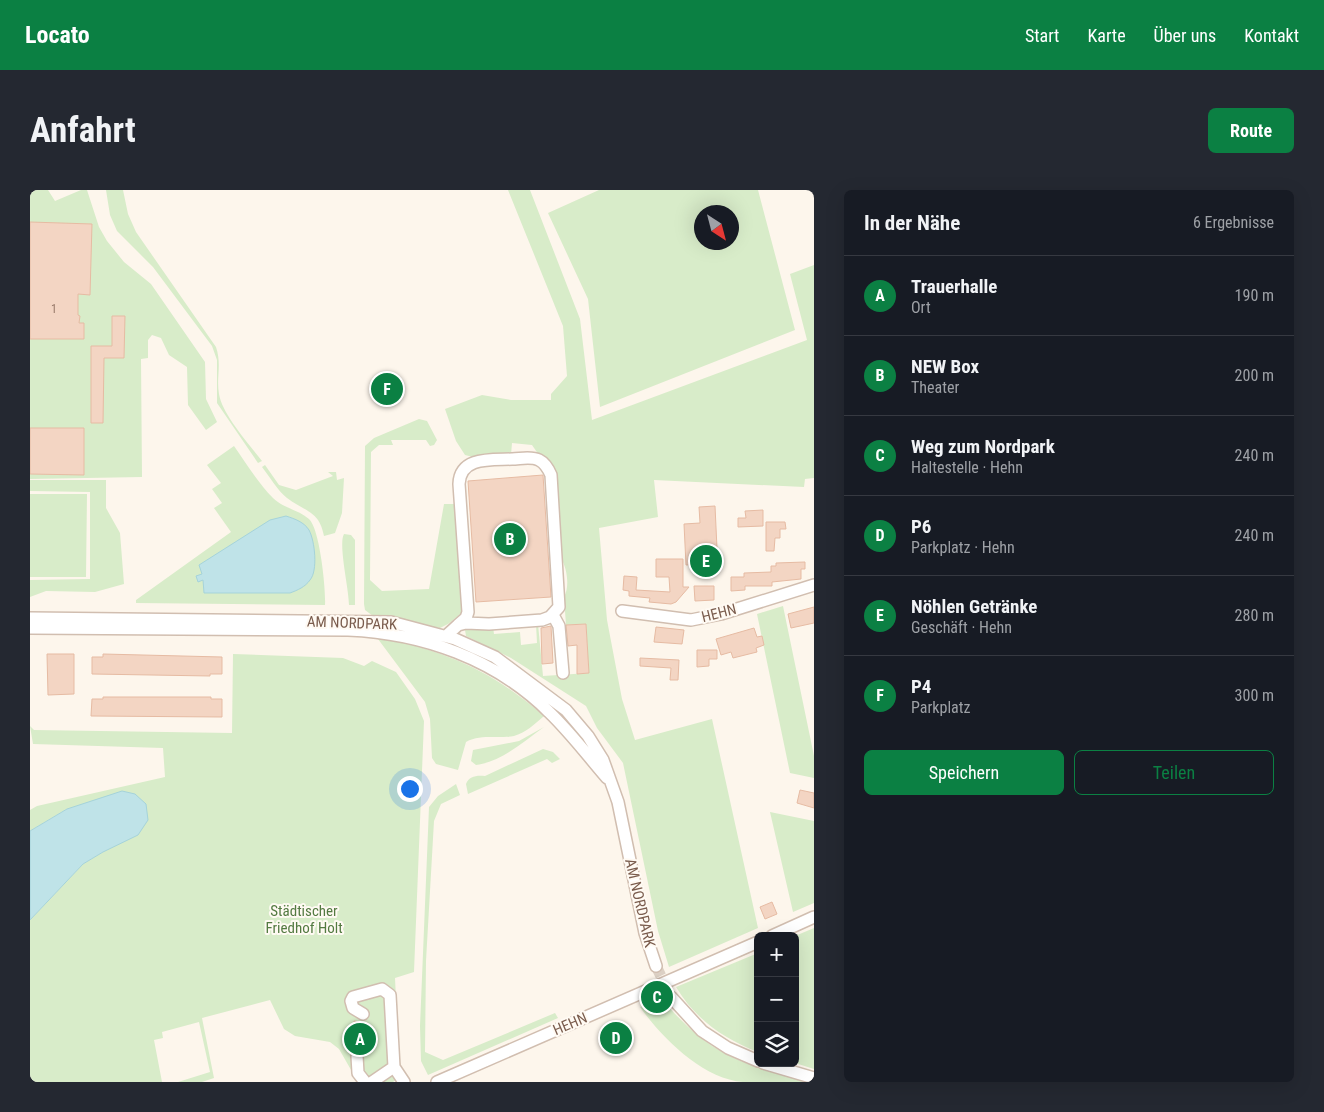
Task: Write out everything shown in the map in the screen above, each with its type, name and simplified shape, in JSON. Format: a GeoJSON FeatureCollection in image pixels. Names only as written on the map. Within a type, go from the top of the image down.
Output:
{"type":"FeatureCollection","features":[{"type":"Feature","properties":{"kind":"street"},"geometry":{"type":"LineString","coordinates":[[446,636],[458,625],[466,618],[468,612],[459,480],[464,470],[474,462],[530,458],[546,465],[551,474],[560,602],[553,615],[542,620],[458,625]]}},
{"type":"Feature","properties":{"kind":"street","name":"HEHN"},"geometry":{"type":"LineString","coordinates":[[622,611],[691,620],[721,614],[814,585]]}},
{"type":"Feature","properties":{"kind":"street"},"geometry":{"type":"LineString","coordinates":[[468,612],[480,624]]}},
{"type":"Feature","properties":{"kind":"street"},"geometry":{"type":"LineString","coordinates":[[553,615],[560,626],[563,673]]}},
{"type":"Feature","properties":{"kind":"street","name":"AM NORDPARK"},"geometry":{"type":"LineString","coordinates":[[30,618],[377,621],[414,627],[446,636],[495,658],[566,710],[588,736],[603,760],[618,802],[645,933],[656,966]]}},
{"type":"Feature","properties":{"kind":"street","name":"AM NORDPARK"},"geometry":{"type":"LineString","coordinates":[[30,628],[348,630],[380,631],[414,638],[449,650],[490,668],[520,686],[551,713],[610,781]]}},
{"type":"Feature","properties":{"kind":"street"},"geometry":{"type":"LineString","coordinates":[[781,932],[814,917]]}},
{"type":"Feature","properties":{"kind":"street","name":"HEHN"},"geometry":{"type":"LineString","coordinates":[[437,1082],[754,944]]}},
{"type":"Feature","properties":{"kind":"street"},"geometry":{"type":"LineString","coordinates":[[363,1014],[354,1008],[351,1001],[352,997],[382,990],[390,995],[394,1067],[404,1082]]}},
{"type":"Feature","properties":{"kind":"street"},"geometry":{"type":"LineString","coordinates":[[671,997],[702,1031],[728,1048],[754,1059]]}},
{"type":"Feature","properties":{"kind":"street"},"geometry":{"type":"LineString","coordinates":[[356,1056],[358,1073],[365,1082]]}},
{"type":"Feature","properties":{"kind":"street"},"geometry":{"type":"LineString","coordinates":[[372,1082],[394,1067]]}},
{"type":"Feature","properties":{"kind":"street"},"geometry":{"type":"LineString","coordinates":[[777,1067],[814,1078]]}},
{"type":"Feature","properties":{"kind":"green space"},"geometry":{"type":"Polygon","coordinates":[[[30,190],[48,190],[55,201],[81,190],[87,190],[99,227],[107,241],[124,262],[151,284],[205,362],[206,399],[217,422],[206,430],[188,405],[187,367],[169,355],[161,338],[152,335],[148,340],[148,358],[141,359],[142,477],[30,479],[30,190]]]}},
{"type":"Feature","properties":{"kind":"green space"},"geometry":{"type":"Polygon","coordinates":[[[106,190],[123,190],[128,214],[136,232],[216,347],[219,360],[218,388],[221,402],[237,429],[262,461],[258,463],[217,403],[217,360],[212,346],[153,267],[117,231],[110,215],[106,190]]]}},
{"type":"Feature","properties":{"kind":"green space"},"geometry":{"type":"Polygon","coordinates":[[[508,190],[530,190],[580,319],[592,420],[807,340],[790,274],[814,265],[814,478],[805,479],[804,487],[654,480],[658,517],[599,528],[607,620],[622,699],[635,740],[712,719],[758,928],[669,967],[658,931],[623,763],[597,728],[586,706],[511,658],[466,636],[465,630],[493,627],[494,634],[520,632],[521,645],[537,643],[536,624],[538,624],[543,676],[589,673],[586,624],[566,625],[564,597],[567,588],[567,578],[561,558],[554,477],[532,445],[512,443],[511,455],[473,457],[465,455],[456,441],[445,409],[482,395],[511,400],[551,400],[551,394],[567,376],[563,326],[508,190]]]}},
{"type":"Feature","properties":{"kind":"green space"},"geometry":{"type":"Polygon","coordinates":[[[599,190],[758,190],[795,330],[600,407],[588,299],[548,213],[599,190]]]}},
{"type":"Feature","properties":{"kind":"green space"},"geometry":{"type":"Polygon","coordinates":[[[419,419],[427,421],[437,440],[434,445],[430,446],[426,440],[391,440],[393,445],[379,445],[371,452],[370,580],[382,591],[429,589],[444,504],[457,504],[463,612],[440,628],[373,616],[365,610],[364,604],[365,446],[374,438],[419,419]]]}},
{"type":"Feature","properties":{"kind":"green space"},"geometry":{"type":"Polygon","coordinates":[[[234,446],[273,498],[305,516],[313,525],[322,560],[325,605],[136,603],[136,600],[231,532],[214,508],[222,503],[212,489],[221,483],[207,465],[234,446]]]}},
{"type":"Feature","properties":{"kind":"green space"},"geometry":{"type":"Polygon","coordinates":[[[265,465],[279,485],[296,490],[333,476],[328,472],[336,472],[337,480],[344,478],[342,513],[335,533],[324,536],[322,527],[315,516],[283,495],[262,467],[265,465]]]}},
{"type":"Feature","properties":{"kind":"green space"},"geometry":{"type":"Polygon","coordinates":[[[30,480],[106,480],[106,508],[120,533],[124,584],[95,592],[46,591],[30,597],[30,580],[90,579],[90,492],[30,491],[30,480]]]}},
{"type":"Feature","properties":{"kind":"green space"},"geometry":{"type":"Polygon","coordinates":[[[30,494],[87,494],[86,577],[30,577],[30,494]]]}},
{"type":"Feature","properties":{"kind":"green space"},"geometry":{"type":"Polygon","coordinates":[[[344,534],[351,535],[355,540],[355,605],[349,605],[342,547],[344,534]]]}},
{"type":"Feature","properties":{"kind":"green space"},"geometry":{"type":"Polygon","coordinates":[[[783,606],[814,756],[814,778],[790,773],[757,614],[783,606]]]}},
{"type":"Feature","properties":{"kind":"green space"},"geometry":{"type":"Polygon","coordinates":[[[375,635],[424,648],[465,664],[504,685],[544,716],[518,735],[483,737],[466,742],[458,770],[436,764],[432,758],[430,719],[425,702],[375,635]]]}},
{"type":"Feature","properties":{"kind":"green space","name":"Städtischer Friedhof Holt"},"geometry":{"type":"Polygon","coordinates":[[[233,654],[343,658],[364,666],[372,661],[396,672],[415,699],[424,721],[414,972],[395,978],[399,1059],[403,1074],[393,1082],[358,1082],[339,1049],[330,1042],[295,1036],[284,1029],[270,1000],[202,1018],[214,1078],[202,1082],[178,1082],[210,1072],[199,1022],[162,1032],[163,1038],[154,1040],[162,1082],[30,1082],[30,920],[83,864],[103,852],[67,809],[30,831],[30,810],[37,806],[165,777],[163,748],[33,744],[30,726],[34,730],[232,733],[233,654]]]}},
{"type":"Feature","properties":{"kind":"green space"},"geometry":{"type":"Polygon","coordinates":[[[544,727],[495,760],[476,765],[471,761],[473,750],[519,741],[544,727]]]}},
{"type":"Feature","properties":{"kind":"green space"},"geometry":{"type":"Polygon","coordinates":[[[543,749],[553,752],[560,759],[552,763],[547,759],[468,794],[466,784],[471,778],[485,776],[543,749]]]}},
{"type":"Feature","properties":{"kind":"green space"},"geometry":{"type":"Polygon","coordinates":[[[456,784],[460,795],[441,804],[434,821],[426,961],[425,1052],[443,1060],[555,1013],[558,1018],[428,1075],[421,1061],[420,1026],[429,807],[438,796],[456,784]]]}},
{"type":"Feature","properties":{"kind":"green space"},"geometry":{"type":"Polygon","coordinates":[[[770,812],[814,821],[814,903],[793,912],[770,812]]]}},
{"type":"Feature","properties":{"kind":"green space"},"geometry":{"type":"Polygon","coordinates":[[[814,928],[814,1069],[799,1064],[799,934],[814,928]]]}},
{"type":"Feature","properties":{"kind":"green space"},"geometry":{"type":"Polygon","coordinates":[[[754,955],[754,1050],[711,1027],[692,1009],[676,987],[754,955]]]}},
{"type":"Feature","properties":{"kind":"green space"},"geometry":{"type":"Polygon","coordinates":[[[661,998],[694,1032],[725,1054],[754,1067],[805,1082],[743,1082],[713,1073],[699,1065],[672,1044],[640,1007],[661,998]]]}},
{"type":"Feature","properties":{"kind":"water"},"geometry":{"type":"Polygon","coordinates":[[[286,516],[302,523],[307,527],[311,535],[315,563],[312,576],[306,585],[290,593],[204,593],[203,580],[198,582],[196,576],[202,574],[199,565],[270,520],[286,516]]]}},
{"type":"Feature","properties":{"kind":"water"},"geometry":{"type":"Polygon","coordinates":[[[122,791],[135,794],[146,804],[148,820],[138,835],[83,864],[30,920],[30,831],[67,809],[122,791]]]}},
{"type":"Feature","properties":{"kind":"building"},"geometry":{"type":"Polygon","coordinates":[[[30,222],[92,224],[90,295],[78,294],[79,323],[84,323],[84,339],[30,339],[30,222]]]}},
{"type":"Feature","properties":{"kind":"building"},"geometry":{"type":"Polygon","coordinates":[[[112,316],[125,316],[124,358],[104,358],[103,423],[91,423],[91,346],[112,346],[112,316]]]}},
{"type":"Feature","properties":{"kind":"building"},"geometry":{"type":"Polygon","coordinates":[[[30,428],[84,428],[84,475],[30,474],[30,428]]]}},
{"type":"Feature","properties":{"kind":"building"},"geometry":{"type":"Polygon","coordinates":[[[543,475],[551,597],[476,602],[468,481],[543,475]]]}},
{"type":"Feature","properties":{"kind":"building"},"geometry":{"type":"Polygon","coordinates":[[[715,506],[718,570],[708,571],[708,564],[686,565],[684,524],[700,523],[699,507],[715,506]]]}},
{"type":"Feature","properties":{"kind":"building"},"geometry":{"type":"Polygon","coordinates":[[[763,510],[763,526],[738,527],[738,518],[746,518],[745,511],[763,510]]]}},
{"type":"Feature","properties":{"kind":"building"},"geometry":{"type":"Polygon","coordinates":[[[766,522],[785,522],[786,529],[780,529],[780,538],[775,538],[774,551],[766,551],[766,522]]]}},
{"type":"Feature","properties":{"kind":"building"},"geometry":{"type":"Polygon","coordinates":[[[656,559],[683,559],[683,587],[689,587],[676,602],[671,604],[649,602],[650,598],[629,596],[629,591],[623,590],[624,576],[637,577],[636,590],[670,592],[669,577],[656,577],[656,559]]]}},
{"type":"Feature","properties":{"kind":"building"},"geometry":{"type":"Polygon","coordinates":[[[805,562],[805,569],[801,569],[801,579],[772,582],[772,586],[745,586],[745,590],[731,591],[731,577],[744,577],[744,573],[771,572],[771,566],[776,566],[776,563],[805,562]]]}},
{"type":"Feature","properties":{"kind":"building"},"geometry":{"type":"Polygon","coordinates":[[[694,586],[714,586],[714,600],[695,601],[694,586]]]}},
{"type":"Feature","properties":{"kind":"building"},"geometry":{"type":"Polygon","coordinates":[[[814,607],[814,623],[791,628],[788,614],[814,607]]]}},
{"type":"Feature","properties":{"kind":"building"},"geometry":{"type":"Polygon","coordinates":[[[586,624],[589,673],[577,674],[577,645],[568,646],[566,625],[586,624]]]}},
{"type":"Feature","properties":{"kind":"building"},"geometry":{"type":"Polygon","coordinates":[[[551,626],[553,663],[542,664],[541,628],[551,626]]]}},
{"type":"Feature","properties":{"kind":"building"},"geometry":{"type":"Polygon","coordinates":[[[656,627],[684,630],[682,644],[654,642],[656,627]]]}},
{"type":"Feature","properties":{"kind":"building"},"geometry":{"type":"Polygon","coordinates":[[[754,628],[757,637],[762,636],[764,645],[756,648],[757,652],[733,658],[731,652],[721,655],[716,639],[754,628]]]}},
{"type":"Feature","properties":{"kind":"building"},"geometry":{"type":"Polygon","coordinates":[[[697,650],[717,650],[717,659],[709,659],[709,666],[697,667],[697,650]]]}},
{"type":"Feature","properties":{"kind":"building"},"geometry":{"type":"Polygon","coordinates":[[[47,654],[74,654],[74,694],[48,695],[47,654]]]}},
{"type":"Feature","properties":{"kind":"building"},"geometry":{"type":"Polygon","coordinates":[[[103,654],[222,657],[222,674],[210,674],[210,676],[92,674],[92,657],[103,657],[103,654]]]}},
{"type":"Feature","properties":{"kind":"building"},"geometry":{"type":"Polygon","coordinates":[[[640,658],[679,660],[678,680],[670,680],[671,668],[640,666],[640,658]]]}},
{"type":"Feature","properties":{"kind":"building"},"geometry":{"type":"Polygon","coordinates":[[[103,697],[211,697],[211,699],[222,699],[222,717],[91,716],[92,699],[103,699],[103,697]]]}},
{"type":"Feature","properties":{"kind":"building"},"geometry":{"type":"Polygon","coordinates":[[[800,790],[814,793],[814,808],[797,803],[800,790]]]}},
{"type":"Feature","properties":{"kind":"building"},"geometry":{"type":"Polygon","coordinates":[[[772,902],[777,914],[765,919],[760,907],[772,902]]]}},
{"type":"Feature","properties":{"kind":"building"},"geometry":{"type":"Polygon","coordinates":[[[354,1021],[368,1023],[377,1035],[375,1047],[364,1055],[361,1050],[355,1049],[350,1041],[351,1034],[356,1029],[354,1021]]]}},
{"type":"Feature","properties":{"kind":"tunnel"},"geometry":{"type":"LineString","coordinates":[[656,966],[671,997]]}},
{"type":"Feature","properties":{"kind":"place","name":"P4"},"geometry":{"type":"Point","coordinates":[387,389]}},
{"type":"Feature","properties":{"kind":"place","name":"NEW Box"},"geometry":{"type":"Point","coordinates":[510,539]}},
{"type":"Feature","properties":{"kind":"place","name":"Nöhlen Getränke"},"geometry":{"type":"Point","coordinates":[706,561]}},
{"type":"Feature","properties":{"kind":"place","name":"Weg zum Nordpark"},"geometry":{"type":"Point","coordinates":[657,997]}},
{"type":"Feature","properties":{"kind":"place","name":"P6"},"geometry":{"type":"Point","coordinates":[616,1038]}},
{"type":"Feature","properties":{"kind":"place","name":"Trauerhalle"},"geometry":{"type":"Point","coordinates":[360,1039]}}]}
